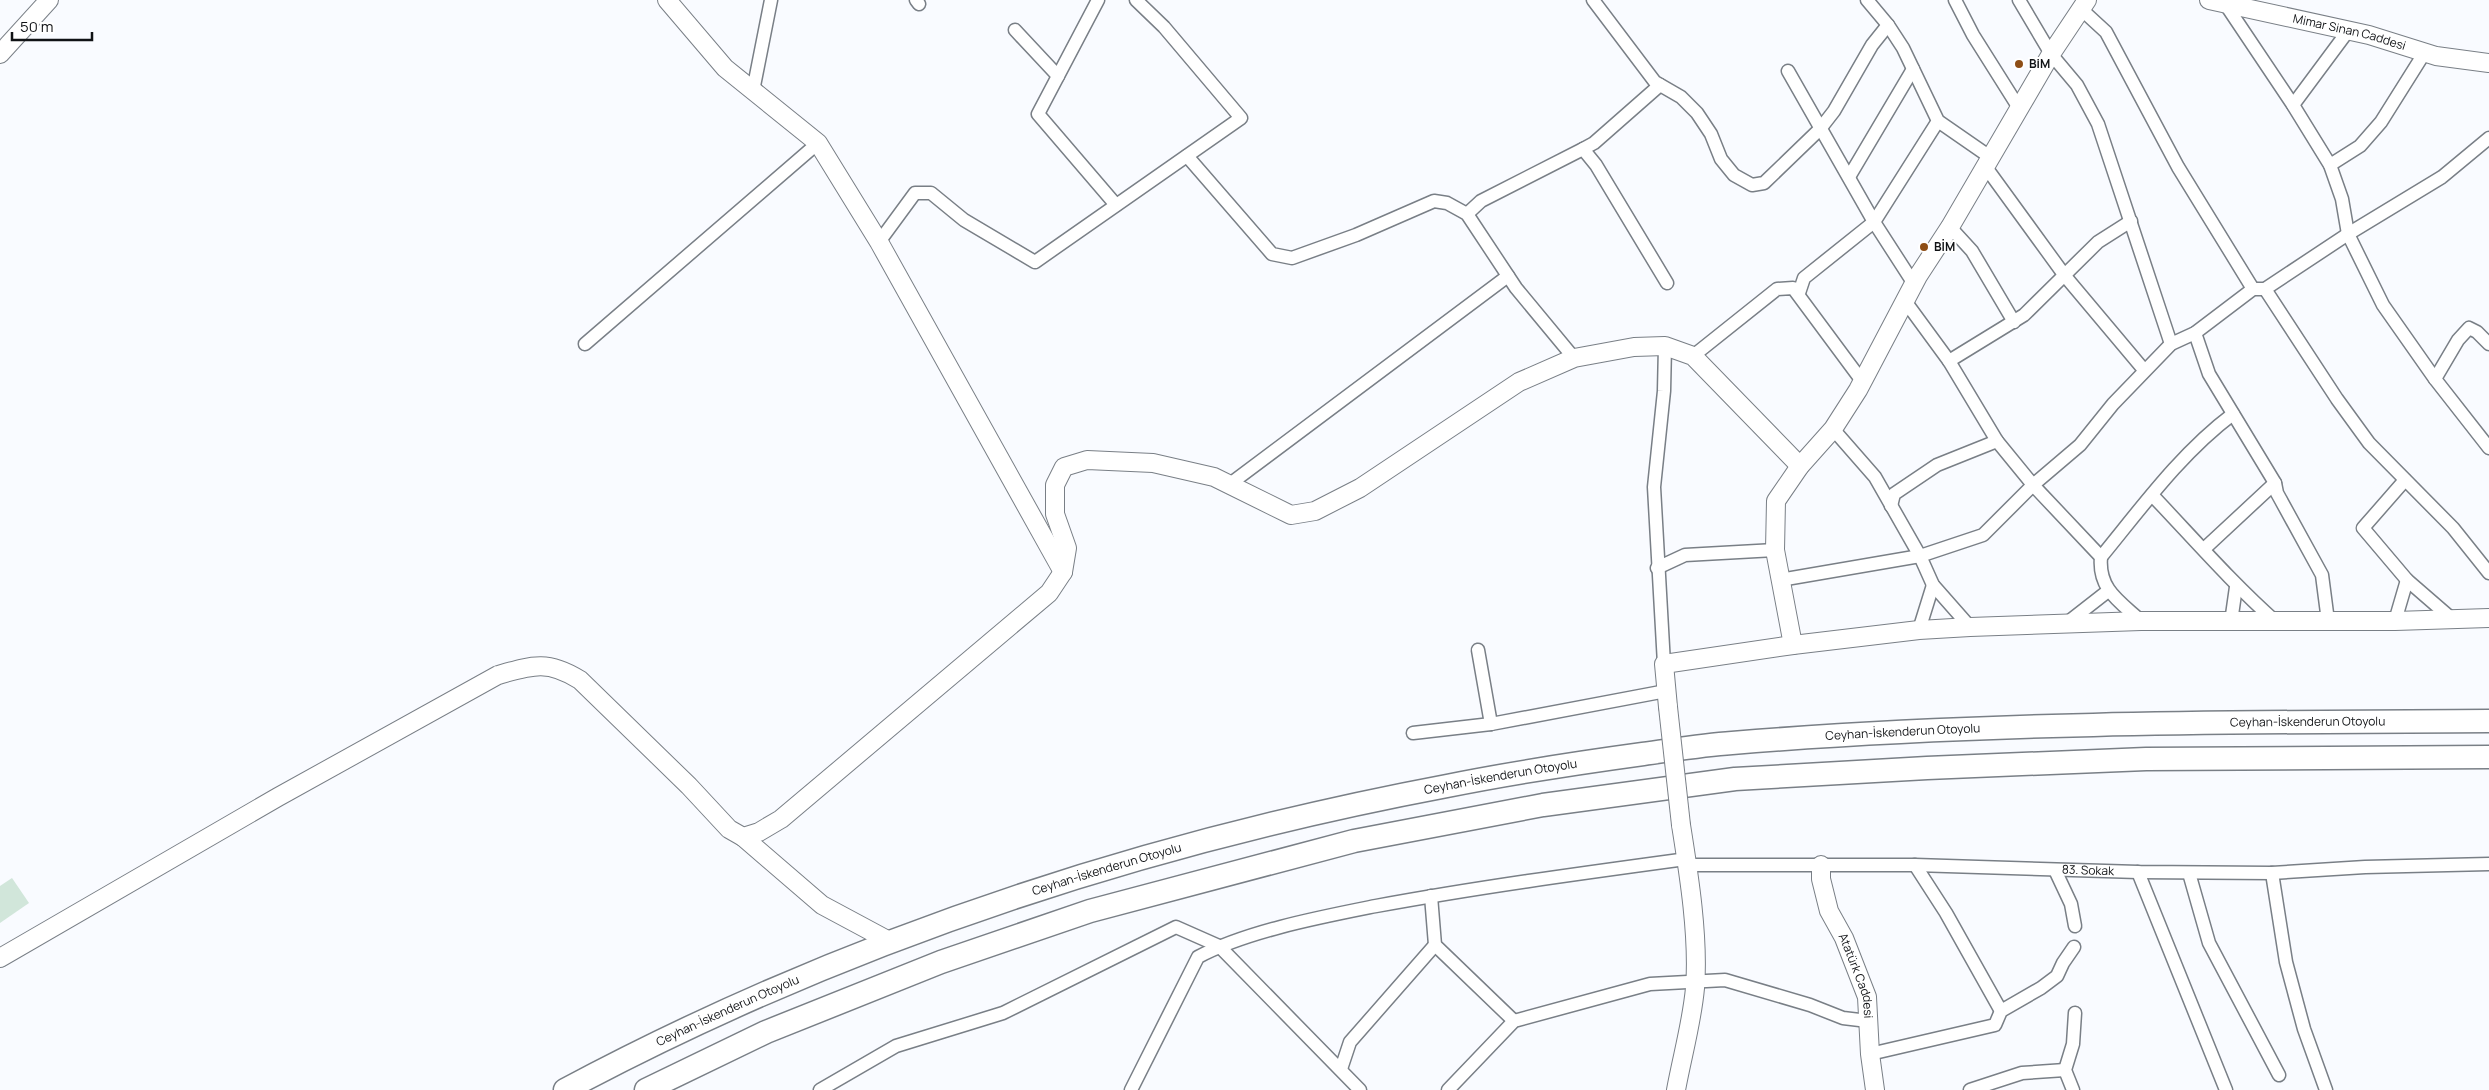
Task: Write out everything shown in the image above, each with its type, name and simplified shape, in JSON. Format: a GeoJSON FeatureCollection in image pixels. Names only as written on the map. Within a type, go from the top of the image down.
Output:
{"type":"FeatureCollection","features":[{"type":"Feature","properties":{"kind":"highway","name":"Ceyhan-İskenderun Otoyolu"},"geometry":{"type":"LineString","coordinates":[[565,1090],[748,999],[891,942],[1086,874],[1343,806],[1544,768],[1729,743],[1923,732],[2142,723],[2489,721]]}},
{"type":"Feature","properties":{"kind":"highway"},"geometry":{"type":"LineString","coordinates":[[646,1090],[766,1032],[941,962],[1090,911],[1354,841],[1543,805],[1735,779],[1927,768],[2146,759],[2489,757]]}},
{"type":"Feature","properties":{"kind":"street"},"geometry":{"type":"LineString","coordinates":[[0,54],[49,0]]}},
{"type":"Feature","properties":{"kind":"street"},"geometry":{"type":"LineString","coordinates":[[667,0],[725,68],[818,142],[879,242],[1063,572]]}},
{"type":"Feature","properties":{"kind":"street"},"geometry":{"type":"LineString","coordinates":[[753,91],[771,0]]}},
{"type":"Feature","properties":{"kind":"street"},"geometry":{"type":"LineString","coordinates":[[1098,0],[1038,114],[1116,205]]}},
{"type":"Feature","properties":{"kind":"street"},"geometry":{"type":"LineString","coordinates":[[879,242],[915,194],[931,193],[964,220],[1035,262],[1241,118],[1164,27],[1136,0]]}},
{"type":"Feature","properties":{"kind":"street"},"geometry":{"type":"LineString","coordinates":[[1594,0],[1655,82],[1681,97],[1697,114],[1711,134],[1721,159],[1734,175],[1752,185],[1764,183],[1820,130],[1834,111],[1872,45],[1888,25]]}},
{"type":"Feature","properties":{"kind":"street"},"geometry":{"type":"LineString","coordinates":[[1867,0],[1888,25],[1903,48],[1938,122],[1987,162],[2065,276],[2144,370]]}},
{"type":"Feature","properties":{"kind":"street"},"geometry":{"type":"LineString","coordinates":[[1955,0],[1973,36],[2019,108]]}},
{"type":"Feature","properties":{"kind":"street"},"geometry":{"type":"LineString","coordinates":[[2019,0],[2051,54],[2077,85],[2098,124],[2171,344]]}},
{"type":"Feature","properties":{"kind":"street"},"geometry":{"type":"LineString","coordinates":[[2215,1],[2293,105],[2330,165],[2342,199],[2348,234],[2383,305],[2435,379],[2489,448]]}},
{"type":"Feature","properties":{"kind":"street","name":"Mimar Sinan Caddesi"},"geometry":{"type":"LineString","coordinates":[[2215,1],[2348,31],[2425,52],[2489,62]]}},
{"type":"Feature","properties":{"kind":"street"},"geometry":{"type":"LineString","coordinates":[[1793,645],[1774,550],[1776,500],[1800,466],[1833,430],[1862,381],[1914,284],[1950,228],[2051,54],[2084,4],[2106,32],[2178,167],[2259,289],[2337,399],[2369,443],[2452,528],[2489,573]]}},
{"type":"Feature","properties":{"kind":"street"},"geometry":{"type":"LineString","coordinates":[[1015,30],[1058,76]]}},
{"type":"Feature","properties":{"kind":"street"},"geometry":{"type":"LineString","coordinates":[[2293,105],[2348,31]]}},
{"type":"Feature","properties":{"kind":"street"},"geometry":{"type":"LineString","coordinates":[[2330,165],[2360,146],[2381,122],[2425,52]]}},
{"type":"Feature","properties":{"kind":"street"},"geometry":{"type":"LineString","coordinates":[[1850,177],[1913,70]]}},
{"type":"Feature","properties":{"kind":"street"},"geometry":{"type":"LineString","coordinates":[[1788,71],[1874,222],[1914,284]]}},
{"type":"Feature","properties":{"kind":"street"},"geometry":{"type":"LineString","coordinates":[[1467,214],[1481,201],[1594,143],[1660,85]]}},
{"type":"Feature","properties":{"kind":"street"},"geometry":{"type":"LineString","coordinates":[[1799,293],[1804,278],[1874,222],[1938,122]]}},
{"type":"Feature","properties":{"kind":"street"},"geometry":{"type":"LineString","coordinates":[[1780,580],[1920,556],[1983,535],[2033,485],[2080,445],[2144,370],[2171,344],[2195,333],[2259,289],[2442,176],[2489,138]]}},
{"type":"Feature","properties":{"kind":"street"},"geometry":{"type":"LineString","coordinates":[[585,344],[818,142]]}},
{"type":"Feature","properties":{"kind":"street"},"geometry":{"type":"LineString","coordinates":[[1583,149],[1601,173],[1667,283]]}},
{"type":"Feature","properties":{"kind":"street"},"geometry":{"type":"LineString","coordinates":[[1187,156],[1272,254],[1292,258],[1356,236],[1434,201],[1447,203],[1467,214],[1508,276],[1574,358]]}},
{"type":"Feature","properties":{"kind":"street"},"geometry":{"type":"LineString","coordinates":[[1949,361],[2014,322],[2034,307],[2098,242],[2131,221]]}},
{"type":"Feature","properties":{"kind":"street"},"geometry":{"type":"LineString","coordinates":[[1950,228],[1972,251],[2014,322]]}},
{"type":"Feature","properties":{"kind":"street"},"geometry":{"type":"LineString","coordinates":[[1230,484],[1508,276]]}},
{"type":"Feature","properties":{"kind":"street"},"geometry":{"type":"LineString","coordinates":[[1693,356],[1777,289],[1793,288],[1799,293],[1862,381]]}},
{"type":"Feature","properties":{"kind":"street"},"geometry":{"type":"LineString","coordinates":[[1905,301],[1949,361],[1997,441],[2033,485],[2101,557]]}},
{"type":"Feature","properties":{"kind":"street"},"geometry":{"type":"LineString","coordinates":[[2435,379],[2458,340],[2469,328],[2477,332],[2489,344]]}},
{"type":"Feature","properties":{"kind":"street"},"geometry":{"type":"LineString","coordinates":[[2195,333],[2210,374],[2275,483],[2277,493],[2322,575],[2328,621]]}},
{"type":"Feature","properties":{"kind":"street"},"geometry":{"type":"LineString","coordinates":[[743,837],[759,832],[788,812],[1049,593],[1063,572],[1067,548],[1054,514],[1055,485],[1064,468],[1087,460],[1153,463],[1214,477],[1291,515],[1315,511],[1360,488],[1519,382],[1574,358],[1634,348],[1665,346],[1693,356],[1800,466]]}},
{"type":"Feature","properties":{"kind":"street"},"geometry":{"type":"LineString","coordinates":[[1665,346],[1664,391],[1654,486],[1657,568],[1667,699],[1687,862],[1695,980],[1676,1090]]}},
{"type":"Feature","properties":{"kind":"street"},"geometry":{"type":"LineString","coordinates":[[2141,622],[2108,591],[2100,571],[2101,557],[2180,462],[2216,427],[2233,414]]}},
{"type":"Feature","properties":{"kind":"street"},"geometry":{"type":"LineString","coordinates":[[1833,430],[1875,477],[1920,556],[1933,585],[1970,627]]}},
{"type":"Feature","properties":{"kind":"street"},"geometry":{"type":"LineString","coordinates":[[1892,506],[1894,494],[1937,465],[1997,441]]}},
{"type":"Feature","properties":{"kind":"street"},"geometry":{"type":"LineString","coordinates":[[2405,480],[2363,528],[2407,580],[2452,619]]}},
{"type":"Feature","properties":{"kind":"street"},"geometry":{"type":"LineString","coordinates":[[2204,549],[2275,483]]}},
{"type":"Feature","properties":{"kind":"street"},"geometry":{"type":"LineString","coordinates":[[2152,495],[2204,549],[2236,587],[2276,622]]}},
{"type":"Feature","properties":{"kind":"street"},"geometry":{"type":"LineString","coordinates":[[1657,568],[1685,555],[1774,550]]}},
{"type":"Feature","properties":{"kind":"street"},"geometry":{"type":"LineString","coordinates":[[2395,621],[2407,580]]}},
{"type":"Feature","properties":{"kind":"street"},"geometry":{"type":"LineString","coordinates":[[1920,630],[1933,585]]}},
{"type":"Feature","properties":{"kind":"street"},"geometry":{"type":"LineString","coordinates":[[2231,622],[2236,587]]}},
{"type":"Feature","properties":{"kind":"street"},"geometry":{"type":"LineString","coordinates":[[2067,623],[2108,591]]}},
{"type":"Feature","properties":{"kind":"street"},"geometry":{"type":"LineString","coordinates":[[1664,664],[1793,645],[1920,630],[1970,627],[2067,623],[2395,621],[2489,618]]}},
{"type":"Feature","properties":{"kind":"street"},"geometry":{"type":"LineString","coordinates":[[1478,650],[1491,724]]}},
{"type":"Feature","properties":{"kind":"street"},"geometry":{"type":"LineString","coordinates":[[0,958],[278,797],[481,684],[498,675],[531,666],[547,665],[565,670],[580,680],[689,786],[729,829],[743,837],[822,905],[891,942]]}},
{"type":"Feature","properties":{"kind":"street"},"geometry":{"type":"LineString","coordinates":[[1413,733],[1667,699]]}},
{"type":"Feature","properties":{"kind":"street","name":"83. Sokak"},"geometry":{"type":"LineString","coordinates":[[1131,1090],[1198,957],[1219,946],[1320,917],[1431,896],[1687,862],[1915,865],[2189,873],[2272,873],[2365,867],[2489,864]]}},
{"type":"Feature","properties":{"kind":"street","name":"Atatürk Caddesi"},"geometry":{"type":"LineString","coordinates":[[1821,865],[1821,879],[1829,911],[1844,938],[1867,997],[1870,1054],[1875,1090]]}},
{"type":"Feature","properties":{"kind":"street"},"geometry":{"type":"LineString","coordinates":[[1915,865],[1946,913],[2001,1011]]}},
{"type":"Feature","properties":{"kind":"street"},"geometry":{"type":"LineString","coordinates":[[2055,870],[2071,904],[2075,926]]}},
{"type":"Feature","properties":{"kind":"street"},"geometry":{"type":"LineString","coordinates":[[2138,872],[2226,1090]]}},
{"type":"Feature","properties":{"kind":"street"},"geometry":{"type":"LineString","coordinates":[[2189,873],[2209,944],[2279,1075]]}},
{"type":"Feature","properties":{"kind":"street"},"geometry":{"type":"LineString","coordinates":[[2272,873],[2286,962],[2304,1029],[2326,1090]]}},
{"type":"Feature","properties":{"kind":"street"},"geometry":{"type":"LineString","coordinates":[[1431,896],[1435,945],[1514,1021]]}},
{"type":"Feature","properties":{"kind":"street"},"geometry":{"type":"LineString","coordinates":[[820,1090],[896,1046],[1003,1013],[1176,927],[1219,946],[1360,1090]]}},
{"type":"Feature","properties":{"kind":"street"},"geometry":{"type":"LineString","coordinates":[[1341,1069],[1350,1042],[1435,945]]}},
{"type":"Feature","properties":{"kind":"street"},"geometry":{"type":"LineString","coordinates":[[1870,1054],[1995,1025],[2001,1011],[2041,988],[2057,976],[2074,947]]}},
{"type":"Feature","properties":{"kind":"street"},"geometry":{"type":"LineString","coordinates":[[1448,1090],[1514,1021],[1650,984],[1695,980],[1725,980],[1810,1005],[1843,1018],[1868,1021]]}},
{"type":"Feature","properties":{"kind":"street"},"geometry":{"type":"LineString","coordinates":[[2073,1090],[2065,1070],[2073,1044],[2075,1013]]}},
{"type":"Feature","properties":{"kind":"street"},"geometry":{"type":"LineString","coordinates":[[1970,1090],[2022,1073],[2065,1070]]}},
{"type":"Feature","properties":{"kind":"green space"},"geometry":{"type":"Polygon","coordinates":[[[12,878],[29,903],[0,923],[0,886],[12,878]]]}},
{"type":"Feature","properties":{"kind":"place","name":"BiM"},"geometry":{"type":"Point","coordinates":[2019,64]}},
{"type":"Feature","properties":{"kind":"place","name":"BİM"},"geometry":{"type":"Point","coordinates":[1924,247]}}]}
